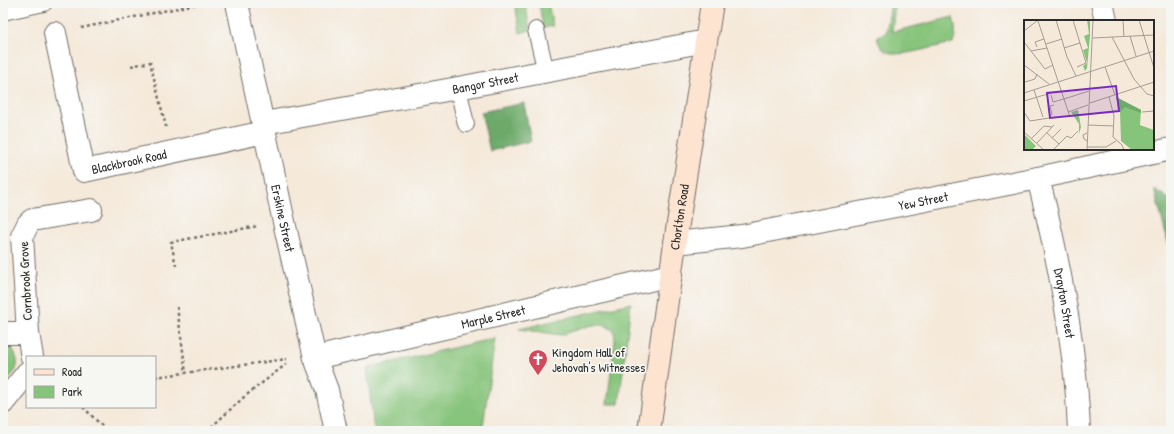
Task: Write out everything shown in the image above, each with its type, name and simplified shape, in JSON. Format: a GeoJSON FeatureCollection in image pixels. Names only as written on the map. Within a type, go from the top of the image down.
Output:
{"type":"FeatureCollection","features":[{"type":"Feature","properties":{"kind":"main road","name":"Chorlton Road"},"geometry":{"type":"LineString","coordinates":[[649,431],[675,243],[712,3]]}},
{"type":"Feature","properties":{"kind":"street","name":"Erskine Street"},"geometry":{"type":"LineString","coordinates":[[238,3],[284,222],[305,358],[327,390],[336,431]]}},
{"type":"Feature","properties":{"kind":"street"},"geometry":{"type":"LineString","coordinates":[[1102,3],[1106,20]]}},
{"type":"Feature","properties":{"kind":"street","name":"Blackbrook Road"},"geometry":{"type":"LineString","coordinates":[[55,34],[84,171],[172,152],[265,128]]}},
{"type":"Feature","properties":{"kind":"street","name":"Bangor Street"},"geometry":{"type":"LineString","coordinates":[[265,128],[458,88],[706,41]]}},
{"type":"Feature","properties":{"kind":"street","name":"Yew Street"},"geometry":{"type":"LineString","coordinates":[[675,243],[742,236],[1038,178],[1138,153],[1171,149]]}},
{"type":"Feature","properties":{"kind":"street","name":"Drayton Street"},"geometry":{"type":"LineString","coordinates":[[1038,178],[1059,268],[1066,307],[1079,431]]}},
{"type":"Feature","properties":{"kind":"street","name":"Cornbrook Grove"},"geometry":{"type":"LineString","coordinates":[[32,356],[28,333],[22,236],[32,220],[90,210]]}},
{"type":"Feature","properties":{"kind":"street","name":"Marple Street"},"geometry":{"type":"LineString","coordinates":[[305,358],[671,275]]}},
{"type":"Feature","properties":{"kind":"street","name":"Cornbrook Grove"},"geometry":{"type":"LineString","coordinates":[[3,333],[28,333]]}},
{"type":"Feature","properties":{"kind":"street"},"geometry":{"type":"LineString","coordinates":[[3,403],[26,374]]}},
{"type":"Feature","properties":{"kind":"lane"},"geometry":{"type":"LineString","coordinates":[[3,12],[44,3]]}},
{"type":"Feature","properties":{"kind":"lane"},"geometry":{"type":"LineString","coordinates":[[536,30],[546,72]]}},
{"type":"Feature","properties":{"kind":"lane"},"geometry":{"type":"LineString","coordinates":[[458,88],[466,124]]}},
{"type":"Feature","properties":{"kind":"path"},"geometry":{"type":"LineString","coordinates":[[55,34],[202,3]]}},
{"type":"Feature","properties":{"kind":"path"},"geometry":{"type":"LineString","coordinates":[[130,66],[150,62],[172,152]]}},
{"type":"Feature","properties":{"kind":"path"},"geometry":{"type":"LineString","coordinates":[[176,266],[171,242],[284,222]]}},
{"type":"Feature","properties":{"kind":"path"},"geometry":{"type":"LineString","coordinates":[[177,307],[186,373]]}},
{"type":"Feature","properties":{"kind":"path"},"geometry":{"type":"LineString","coordinates":[[156,377],[305,358]]}},
{"type":"Feature","properties":{"kind":"path"},"geometry":{"type":"LineString","coordinates":[[207,431],[244,397],[305,358]]}},
{"type":"Feature","properties":{"kind":"path"},"geometry":{"type":"LineString","coordinates":[[84,408],[107,431]]}},
{"type":"Feature","properties":{"kind":"green space"},"geometry":{"type":"Polygon","coordinates":[[[515,3],[525,3],[530,30],[520,33],[515,3]]]}},
{"type":"Feature","properties":{"kind":"green space"},"geometry":{"type":"Polygon","coordinates":[[[539,3],[548,3],[553,26],[543,28],[539,3]]]}},
{"type":"Feature","properties":{"kind":"green space"},"geometry":{"type":"Polygon","coordinates":[[[891,3],[895,3],[892,32],[953,17],[955,33],[953,43],[901,54],[894,54],[883,49],[879,44],[877,36],[886,33],[891,3]]]}},
{"type":"Feature","properties":{"kind":"green space"},"geometry":{"type":"Polygon","coordinates":[[[524,103],[531,141],[490,151],[481,112],[524,103]]]}},
{"type":"Feature","properties":{"kind":"green space"},"geometry":{"type":"Polygon","coordinates":[[[1154,189],[1171,200],[1171,254],[1154,189]]]}},
{"type":"Feature","properties":{"kind":"green space"},"geometry":{"type":"Polygon","coordinates":[[[631,303],[619,404],[607,404],[615,340],[614,331],[605,325],[592,325],[561,335],[519,329],[631,303]]]}},
{"type":"Feature","properties":{"kind":"green space"},"geometry":{"type":"Polygon","coordinates":[[[495,338],[483,427],[494,431],[374,431],[367,368],[495,338]]]}},
{"type":"Feature","properties":{"kind":"green space"},"geometry":{"type":"Polygon","coordinates":[[[3,344],[12,348],[17,359],[17,364],[15,372],[3,384],[3,344]]]}},
{"type":"Feature","properties":{"kind":"place","name":"Kingdom Hall of Jehovah's Witnesses"},"geometry":{"type":"Point","coordinates":[538,376]}}]}
